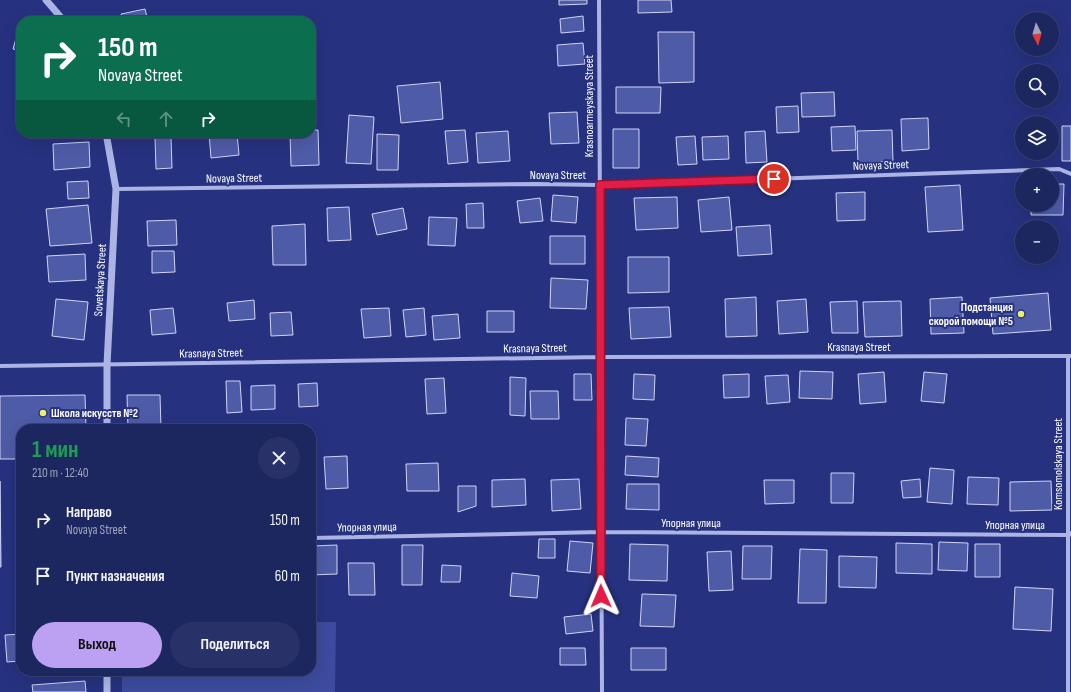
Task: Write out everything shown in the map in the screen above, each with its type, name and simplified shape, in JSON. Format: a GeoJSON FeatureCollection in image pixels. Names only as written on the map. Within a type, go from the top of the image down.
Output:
{"type":"FeatureCollection","features":[{"type":"Feature","properties":{"kind":"street"},"geometry":{"type":"LineString","coordinates":[[46,0],[60,16]]}},
{"type":"Feature","properties":{"kind":"street","name":"Krasnoarmeyskaya Street"},"geometry":{"type":"LineString","coordinates":[[598,0],[602,692]]}},
{"type":"Feature","properties":{"kind":"street","name":"Sovetskaya Street"},"geometry":{"type":"LineString","coordinates":[[107,138],[116,189],[107,365],[107,424]]}},
{"type":"Feature","properties":{"kind":"street","name":"Novaya Street"},"geometry":{"type":"LineString","coordinates":[[116,189],[535,184],[600,185],[1058,169],[1071,174]]}},
{"type":"Feature","properties":{"kind":"street","name":"Krasnaya Street"},"geometry":{"type":"LineString","coordinates":[[0,366],[601,357],[1070,356]]}},
{"type":"Feature","properties":{"kind":"street","name":"Komsomolskaya Street"},"geometry":{"type":"LineString","coordinates":[[1068,692],[1070,356]]}},
{"type":"Feature","properties":{"kind":"street","name":"Упорная улица"},"geometry":{"type":"LineString","coordinates":[[316,538],[601,532],[1070,534]]}},
{"type":"Feature","properties":{"kind":"street"},"geometry":{"type":"LineString","coordinates":[[107,676],[107,692]]}},
{"type":"Feature","properties":{"kind":"shaded area"},"geometry":{"type":"Polygon","coordinates":[[[316,622],[336,622],[335,692],[122,692],[122,676],[316,676],[316,622]]]}},
{"type":"Feature","properties":{"kind":"building"},"geometry":{"type":"Polygon","coordinates":[[[559,0],[587,0],[587,4],[559,5],[559,0]]]}},
{"type":"Feature","properties":{"kind":"building"},"geometry":{"type":"Polygon","coordinates":[[[638,0],[671,0],[672,12],[638,13],[638,0]]]}},
{"type":"Feature","properties":{"kind":"building"},"geometry":{"type":"Polygon","coordinates":[[[145,9],[147,16],[122,16],[121,14],[145,9]]]}},
{"type":"Feature","properties":{"kind":"building"},"geometry":{"type":"Polygon","coordinates":[[[583,16],[584,31],[561,33],[560,19],[583,16]]]}},
{"type":"Feature","properties":{"kind":"building"},"geometry":{"type":"Polygon","coordinates":[[[658,32],[694,32],[694,82],[659,83],[658,32]]]}},
{"type":"Feature","properties":{"kind":"building"},"geometry":{"type":"Polygon","coordinates":[[[16,38],[16,50],[13,49],[16,38]]]}},
{"type":"Feature","properties":{"kind":"building"},"geometry":{"type":"Polygon","coordinates":[[[583,43],[585,64],[558,66],[557,45],[583,43]]]}},
{"type":"Feature","properties":{"kind":"building"},"geometry":{"type":"Polygon","coordinates":[[[440,82],[443,119],[401,123],[397,86],[440,82]]]}},
{"type":"Feature","properties":{"kind":"building"},"geometry":{"type":"Polygon","coordinates":[[[616,87],[661,87],[660,113],[616,113],[616,87]]]}},
{"type":"Feature","properties":{"kind":"building"},"geometry":{"type":"Polygon","coordinates":[[[834,92],[835,116],[802,117],[801,93],[834,92]]]}},
{"type":"Feature","properties":{"kind":"building"},"geometry":{"type":"Polygon","coordinates":[[[798,106],[799,132],[777,133],[776,107],[798,106]]]}},
{"type":"Feature","properties":{"kind":"building"},"geometry":{"type":"Polygon","coordinates":[[[577,112],[579,143],[551,144],[549,113],[577,112]]]}},
{"type":"Feature","properties":{"kind":"building"},"geometry":{"type":"Polygon","coordinates":[[[349,115],[374,117],[371,164],[346,163],[349,115]]]}},
{"type":"Feature","properties":{"kind":"building"},"geometry":{"type":"Polygon","coordinates":[[[928,118],[929,149],[902,151],[901,119],[928,118]]]}},
{"type":"Feature","properties":{"kind":"building"},"geometry":{"type":"Polygon","coordinates":[[[855,126],[856,150],[832,151],[831,127],[855,126]]]}},
{"type":"Feature","properties":{"kind":"building"},"geometry":{"type":"Polygon","coordinates":[[[1062,126],[1071,126],[1071,161],[1062,161],[1062,126]]]}},
{"type":"Feature","properties":{"kind":"building"},"geometry":{"type":"Polygon","coordinates":[[[613,129],[639,129],[639,168],[613,168],[613,129]]]}},
{"type":"Feature","properties":{"kind":"building"},"geometry":{"type":"Polygon","coordinates":[[[316,130],[318,130],[319,165],[291,166],[290,138],[316,138],[316,130]]]}},
{"type":"Feature","properties":{"kind":"building"},"geometry":{"type":"Polygon","coordinates":[[[465,130],[468,162],[448,164],[445,131],[465,130]]]}},
{"type":"Feature","properties":{"kind":"building"},"geometry":{"type":"Polygon","coordinates":[[[892,130],[893,161],[858,163],[857,131],[892,130]]]}},
{"type":"Feature","properties":{"kind":"building"},"geometry":{"type":"Polygon","coordinates":[[[508,131],[510,161],[478,163],[476,133],[508,131]]]}},
{"type":"Feature","properties":{"kind":"building"},"geometry":{"type":"Polygon","coordinates":[[[765,131],[767,162],[746,163],[745,132],[765,131]]]}},
{"type":"Feature","properties":{"kind":"building"},"geometry":{"type":"Polygon","coordinates":[[[377,134],[399,135],[398,170],[377,170],[377,134]]]}},
{"type":"Feature","properties":{"kind":"building"},"geometry":{"type":"Polygon","coordinates":[[[695,136],[697,164],[678,165],[676,137],[695,136]]]}},
{"type":"Feature","properties":{"kind":"building"},"geometry":{"type":"Polygon","coordinates":[[[728,136],[729,159],[703,160],[702,137],[728,136]]]}},
{"type":"Feature","properties":{"kind":"building"},"geometry":{"type":"Polygon","coordinates":[[[155,138],[171,138],[172,168],[156,169],[155,138]]]}},
{"type":"Feature","properties":{"kind":"building"},"geometry":{"type":"Polygon","coordinates":[[[209,138],[237,138],[239,155],[211,158],[209,138]]]}},
{"type":"Feature","properties":{"kind":"building"},"geometry":{"type":"Polygon","coordinates":[[[89,142],[90,167],[54,170],[53,144],[89,142]]]}},
{"type":"Feature","properties":{"kind":"building"},"geometry":{"type":"Polygon","coordinates":[[[88,181],[89,198],[68,199],[67,182],[88,181]]]}},
{"type":"Feature","properties":{"kind":"building"},"geometry":{"type":"Polygon","coordinates":[[[1059,184],[1064,184],[1063,215],[1031,215],[1031,212],[1059,212],[1059,184]]]}},
{"type":"Feature","properties":{"kind":"building"},"geometry":{"type":"Polygon","coordinates":[[[960,185],[963,230],[928,232],[925,187],[960,185]]]}},
{"type":"Feature","properties":{"kind":"building"},"geometry":{"type":"Polygon","coordinates":[[[865,192],[865,220],[837,221],[836,193],[865,192]]]}},
{"type":"Feature","properties":{"kind":"building"},"geometry":{"type":"Polygon","coordinates":[[[553,195],[578,197],[576,223],[551,221],[553,195]]]}},
{"type":"Feature","properties":{"kind":"building"},"geometry":{"type":"Polygon","coordinates":[[[677,197],[678,228],[636,230],[634,198],[677,197]]]}},
{"type":"Feature","properties":{"kind":"building"},"geometry":{"type":"Polygon","coordinates":[[[729,197],[732,230],[701,232],[698,200],[729,197]]]}},
{"type":"Feature","properties":{"kind":"building"},"geometry":{"type":"Polygon","coordinates":[[[540,198],[543,221],[520,223],[517,201],[540,198]]]}},
{"type":"Feature","properties":{"kind":"building"},"geometry":{"type":"Polygon","coordinates":[[[483,203],[484,228],[467,228],[466,204],[483,203]]]}},
{"type":"Feature","properties":{"kind":"building"},"geometry":{"type":"Polygon","coordinates":[[[88,205],[92,243],[50,246],[46,209],[88,205]]]}},
{"type":"Feature","properties":{"kind":"building"},"geometry":{"type":"Polygon","coordinates":[[[349,207],[351,240],[328,241],[327,208],[349,207]]]}},
{"type":"Feature","properties":{"kind":"building"},"geometry":{"type":"Polygon","coordinates":[[[403,208],[407,229],[377,235],[372,214],[403,208]]]}},
{"type":"Feature","properties":{"kind":"building"},"geometry":{"type":"Polygon","coordinates":[[[429,217],[457,218],[455,246],[428,245],[429,217]]]}},
{"type":"Feature","properties":{"kind":"building"},"geometry":{"type":"Polygon","coordinates":[[[176,220],[177,245],[148,246],[147,221],[176,220]]]}},
{"type":"Feature","properties":{"kind":"building"},"geometry":{"type":"Polygon","coordinates":[[[305,224],[306,265],[273,265],[272,226],[305,224]]]}},
{"type":"Feature","properties":{"kind":"building"},"geometry":{"type":"Polygon","coordinates":[[[770,225],[772,254],[738,256],[736,227],[770,225]]]}},
{"type":"Feature","properties":{"kind":"building"},"geometry":{"type":"Polygon","coordinates":[[[550,236],[585,236],[585,264],[550,264],[550,236]]]}},
{"type":"Feature","properties":{"kind":"building"},"geometry":{"type":"Polygon","coordinates":[[[152,251],[174,251],[175,272],[152,273],[152,251]]]}},
{"type":"Feature","properties":{"kind":"building"},"geometry":{"type":"Polygon","coordinates":[[[85,254],[86,280],[49,282],[47,256],[85,254]]]}},
{"type":"Feature","properties":{"kind":"building"},"geometry":{"type":"Polygon","coordinates":[[[628,257],[669,257],[669,292],[628,293],[628,257]]]}},
{"type":"Feature","properties":{"kind":"building"},"geometry":{"type":"Polygon","coordinates":[[[551,278],[588,280],[586,309],[550,308],[551,278]]]}},
{"type":"Feature","properties":{"kind":"building","name":"Подстанция скорой помощи №5"},"geometry":{"type":"Polygon","coordinates":[[[1048,293],[1051,330],[993,334],[990,298],[1048,293]]]}},
{"type":"Feature","properties":{"kind":"building"},"geometry":{"type":"Polygon","coordinates":[[[756,297],[757,336],[726,337],[725,299],[756,297]]]}},
{"type":"Feature","properties":{"kind":"building"},"geometry":{"type":"Polygon","coordinates":[[[962,297],[964,333],[931,334],[930,299],[962,297]]]}},
{"type":"Feature","properties":{"kind":"building"},"geometry":{"type":"Polygon","coordinates":[[[56,299],[88,302],[84,340],[52,336],[56,299]]]}},
{"type":"Feature","properties":{"kind":"building"},"geometry":{"type":"Polygon","coordinates":[[[806,299],[808,332],[779,334],[777,301],[806,299]]]}},
{"type":"Feature","properties":{"kind":"building"},"geometry":{"type":"Polygon","coordinates":[[[254,300],[255,319],[229,321],[227,303],[254,300]]]}},
{"type":"Feature","properties":{"kind":"building"},"geometry":{"type":"Polygon","coordinates":[[[857,301],[858,333],[832,333],[830,302],[857,301]]]}},
{"type":"Feature","properties":{"kind":"building"},"geometry":{"type":"Polygon","coordinates":[[[901,301],[902,336],[865,337],[863,302],[901,301]]]}},
{"type":"Feature","properties":{"kind":"building"},"geometry":{"type":"Polygon","coordinates":[[[669,307],[671,337],[631,339],[629,308],[669,307]]]}},
{"type":"Feature","properties":{"kind":"building"},"geometry":{"type":"Polygon","coordinates":[[[173,308],[176,333],[152,335],[150,310],[173,308]]]}},
{"type":"Feature","properties":{"kind":"building"},"geometry":{"type":"Polygon","coordinates":[[[389,308],[391,336],[364,338],[361,309],[389,308]]]}},
{"type":"Feature","properties":{"kind":"building"},"geometry":{"type":"Polygon","coordinates":[[[424,308],[426,335],[406,337],[403,310],[424,308]]]}},
{"type":"Feature","properties":{"kind":"building"},"geometry":{"type":"Polygon","coordinates":[[[487,311],[514,311],[514,332],[487,332],[487,311]]]}},
{"type":"Feature","properties":{"kind":"building"},"geometry":{"type":"Polygon","coordinates":[[[291,312],[293,335],[271,336],[270,313],[291,312]]]}},
{"type":"Feature","properties":{"kind":"building"},"geometry":{"type":"Polygon","coordinates":[[[458,314],[460,338],[434,340],[432,316],[458,314]]]}},
{"type":"Feature","properties":{"kind":"building"},"geometry":{"type":"Polygon","coordinates":[[[800,371],[833,372],[832,399],[799,398],[800,371]]]}},
{"type":"Feature","properties":{"kind":"building"},"geometry":{"type":"Polygon","coordinates":[[[884,372],[886,402],[860,404],[858,374],[884,372]]]}},
{"type":"Feature","properties":{"kind":"building"},"geometry":{"type":"Polygon","coordinates":[[[924,372],[947,374],[944,403],[921,401],[924,372]]]}},
{"type":"Feature","properties":{"kind":"building"},"geometry":{"type":"Polygon","coordinates":[[[574,374],[591,374],[592,400],[574,400],[574,374]]]}},
{"type":"Feature","properties":{"kind":"building"},"geometry":{"type":"Polygon","coordinates":[[[634,374],[655,375],[654,400],[633,399],[634,374]]]}},
{"type":"Feature","properties":{"kind":"building"},"geometry":{"type":"Polygon","coordinates":[[[749,374],[749,397],[724,398],[723,375],[749,374]]]}},
{"type":"Feature","properties":{"kind":"building"},"geometry":{"type":"Polygon","coordinates":[[[788,375],[790,402],[767,404],[765,376],[788,375]]]}},
{"type":"Feature","properties":{"kind":"building"},"geometry":{"type":"Polygon","coordinates":[[[510,377],[526,378],[525,416],[510,415],[510,377]]]}},
{"type":"Feature","properties":{"kind":"building"},"geometry":{"type":"Polygon","coordinates":[[[444,378],[446,413],[427,414],[425,379],[444,378]]]}},
{"type":"Feature","properties":{"kind":"building"},"geometry":{"type":"Polygon","coordinates":[[[226,381],[240,381],[242,412],[227,413],[226,381]]]}},
{"type":"Feature","properties":{"kind":"building"},"geometry":{"type":"Polygon","coordinates":[[[317,383],[318,406],[299,407],[298,384],[317,383]]]}},
{"type":"Feature","properties":{"kind":"building"},"geometry":{"type":"Polygon","coordinates":[[[275,385],[275,409],[251,410],[251,386],[275,385]]]}},
{"type":"Feature","properties":{"kind":"building"},"geometry":{"type":"Polygon","coordinates":[[[530,391],[558,391],[559,419],[531,419],[530,391]]]}},
{"type":"Feature","properties":{"kind":"building","name":"Школа искусств №2"},"geometry":{"type":"Polygon","coordinates":[[[85,395],[86,424],[16,424],[16,459],[0,459],[0,396],[85,395]]]}},
{"type":"Feature","properties":{"kind":"building"},"geometry":{"type":"Polygon","coordinates":[[[127,395],[160,395],[161,424],[128,424],[127,395]]]}},
{"type":"Feature","properties":{"kind":"building"},"geometry":{"type":"Polygon","coordinates":[[[626,418],[648,419],[646,446],[625,445],[626,418]]]}},
{"type":"Feature","properties":{"kind":"building"},"geometry":{"type":"Polygon","coordinates":[[[347,456],[348,488],[326,489],[324,457],[347,456]]]}},
{"type":"Feature","properties":{"kind":"building"},"geometry":{"type":"Polygon","coordinates":[[[626,456],[659,458],[658,477],[625,475],[626,456]]]}},
{"type":"Feature","properties":{"kind":"building"},"geometry":{"type":"Polygon","coordinates":[[[438,463],[439,491],[407,491],[406,464],[438,463]]]}},
{"type":"Feature","properties":{"kind":"building"},"geometry":{"type":"Polygon","coordinates":[[[930,468],[954,470],[952,504],[927,502],[930,468]]]}},
{"type":"Feature","properties":{"kind":"building"},"geometry":{"type":"Polygon","coordinates":[[[831,473],[854,473],[853,503],[831,503],[831,473]]]}},
{"type":"Feature","properties":{"kind":"building"},"geometry":{"type":"Polygon","coordinates":[[[968,477],[999,478],[998,505],[967,504],[968,477]]]}},
{"type":"Feature","properties":{"kind":"building"},"geometry":{"type":"Polygon","coordinates":[[[525,479],[526,505],[492,507],[492,480],[525,479]]]}},
{"type":"Feature","properties":{"kind":"building"},"geometry":{"type":"Polygon","coordinates":[[[579,479],[581,509],[552,511],[551,480],[579,479]]]}},
{"type":"Feature","properties":{"kind":"building"},"geometry":{"type":"Polygon","coordinates":[[[920,479],[921,497],[903,498],[901,481],[920,479]]]}},
{"type":"Feature","properties":{"kind":"building"},"geometry":{"type":"Polygon","coordinates":[[[764,480],[794,480],[794,503],[765,504],[764,480]]]}},
{"type":"Feature","properties":{"kind":"building"},"geometry":{"type":"Polygon","coordinates":[[[0,481],[1,567],[0,567],[0,481]]]}},
{"type":"Feature","properties":{"kind":"building"},"geometry":{"type":"Polygon","coordinates":[[[1051,481],[1052,510],[1010,511],[1010,482],[1051,481]]]}},
{"type":"Feature","properties":{"kind":"building"},"geometry":{"type":"Polygon","coordinates":[[[627,484],[659,484],[659,510],[626,509],[627,484]]]}},
{"type":"Feature","properties":{"kind":"building"},"geometry":{"type":"Polygon","coordinates":[[[458,486],[476,486],[476,506],[458,512],[458,486]]]}},
{"type":"Feature","properties":{"kind":"building"},"geometry":{"type":"Polygon","coordinates":[[[539,539],[555,539],[555,558],[538,558],[539,539]]]}},
{"type":"Feature","properties":{"kind":"building"},"geometry":{"type":"Polygon","coordinates":[[[570,541],[593,543],[590,573],[567,571],[570,541]]]}},
{"type":"Feature","properties":{"kind":"building"},"geometry":{"type":"Polygon","coordinates":[[[939,542],[968,543],[967,571],[938,570],[939,542]]]}},
{"type":"Feature","properties":{"kind":"building"},"geometry":{"type":"Polygon","coordinates":[[[896,543],[932,544],[932,574],[896,573],[896,543]]]}},
{"type":"Feature","properties":{"kind":"building"},"geometry":{"type":"Polygon","coordinates":[[[630,544],[668,545],[667,581],[629,580],[630,544]]]}},
{"type":"Feature","properties":{"kind":"building"},"geometry":{"type":"Polygon","coordinates":[[[975,544],[1000,544],[1000,577],[975,577],[975,544]]]}},
{"type":"Feature","properties":{"kind":"building"},"geometry":{"type":"Polygon","coordinates":[[[337,545],[337,574],[316,575],[316,546],[337,545]]]}},
{"type":"Feature","properties":{"kind":"building"},"geometry":{"type":"Polygon","coordinates":[[[402,545],[423,545],[422,585],[402,585],[402,545]]]}},
{"type":"Feature","properties":{"kind":"building"},"geometry":{"type":"Polygon","coordinates":[[[743,546],[772,546],[771,579],[742,579],[743,546]]]}},
{"type":"Feature","properties":{"kind":"building"},"geometry":{"type":"Polygon","coordinates":[[[800,549],[827,550],[826,603],[798,603],[800,549]]]}},
{"type":"Feature","properties":{"kind":"building"},"geometry":{"type":"Polygon","coordinates":[[[731,551],[733,590],[709,591],[707,552],[731,551]]]}},
{"type":"Feature","properties":{"kind":"building"},"geometry":{"type":"Polygon","coordinates":[[[839,556],[877,557],[876,588],[839,587],[839,556]]]}},
{"type":"Feature","properties":{"kind":"building"},"geometry":{"type":"Polygon","coordinates":[[[348,563],[374,563],[375,595],[349,595],[348,563]]]}},
{"type":"Feature","properties":{"kind":"building"},"geometry":{"type":"Polygon","coordinates":[[[442,565],[461,566],[460,582],[441,582],[442,565]]]}},
{"type":"Feature","properties":{"kind":"building"},"geometry":{"type":"Polygon","coordinates":[[[512,573],[539,576],[537,598],[510,596],[512,573]]]}},
{"type":"Feature","properties":{"kind":"building"},"geometry":{"type":"Polygon","coordinates":[[[1015,587],[1053,589],[1051,631],[1013,629],[1015,587]]]}},
{"type":"Feature","properties":{"kind":"building"},"geometry":{"type":"Polygon","coordinates":[[[642,594],[676,595],[674,627],[640,626],[642,594]]]}},
{"type":"Feature","properties":{"kind":"building"},"geometry":{"type":"Polygon","coordinates":[[[591,614],[593,631],[566,634],[564,617],[591,614]]]}},
{"type":"Feature","properties":{"kind":"building"},"geometry":{"type":"Polygon","coordinates":[[[16,634],[16,661],[7,662],[5,635],[16,634]]]}},
{"type":"Feature","properties":{"kind":"building"},"geometry":{"type":"Polygon","coordinates":[[[560,648],[585,648],[586,665],[560,665],[560,648]]]}},
{"type":"Feature","properties":{"kind":"building"},"geometry":{"type":"Polygon","coordinates":[[[631,648],[666,648],[666,670],[631,670],[631,648]]]}},
{"type":"Feature","properties":{"kind":"building"},"geometry":{"type":"Polygon","coordinates":[[[85,681],[86,692],[33,692],[32,685],[85,681]]]}},
{"type":"Feature","properties":{"kind":"place","name":"Подстанция скорой помощи №5"},"geometry":{"type":"Point","coordinates":[1021,314]}},
{"type":"Feature","properties":{"kind":"place","name":"Школа искусств №2"},"geometry":{"type":"Point","coordinates":[43,413]}},
{"type":"Feature","properties":{"kind":"route"},"geometry":{"type":"LineString","coordinates":[[601,596],[600,185],[774,179]]}}]}
